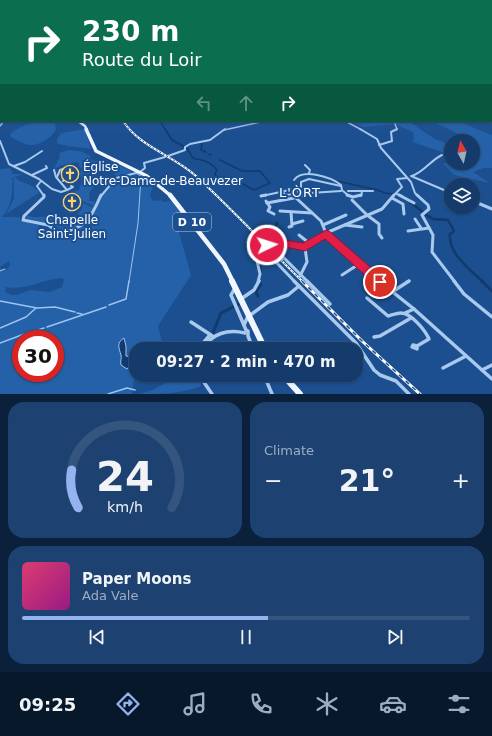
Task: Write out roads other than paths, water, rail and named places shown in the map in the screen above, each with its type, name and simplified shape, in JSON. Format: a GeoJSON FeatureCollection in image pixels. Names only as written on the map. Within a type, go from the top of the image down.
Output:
{"type":"FeatureCollection","features":[{"type":"Feature","properties":{"kind":"main road","name":"D 10"},"geometry":{"type":"LineString","coordinates":[[79,122],[85,126],[96,151],[152,180]]}},
{"type":"Feature","properties":{"kind":"main road","name":"D 10"},"geometry":{"type":"LineString","coordinates":[[123,165],[147,176],[170,194],[216,252],[227,270],[262,342]]}},
{"type":"Feature","properties":{"kind":"main road"},"geometry":{"type":"LineString","coordinates":[[289,382],[300,394]]}},
{"type":"Feature","properties":{"kind":"street"},"geometry":{"type":"LineString","coordinates":[[0,126],[2,122]]}},
{"type":"Feature","properties":{"kind":"street"},"geometry":{"type":"LineString","coordinates":[[41,181],[37,186],[44,196],[24,216],[24,221],[48,225],[58,233],[75,230],[91,217],[102,193],[116,178],[138,173],[145,168],[142,164],[185,150],[185,148],[190,144],[210,140],[226,128],[259,122]]}},
{"type":"Feature","properties":{"kind":"street"},"geometry":{"type":"LineString","coordinates":[[347,122],[375,137],[379,146],[409,177],[415,193],[426,202],[429,207],[422,215],[433,235],[431,248],[435,256],[464,294],[492,317]]}},
{"type":"Feature","properties":{"kind":"street"},"geometry":{"type":"LineString","coordinates":[[379,146],[392,141],[391,132],[398,129],[395,124]]}},
{"type":"Feature","properties":{"kind":"street"},"geometry":{"type":"LineString","coordinates":[[0,141],[3,145],[7,160],[14,166],[32,175],[52,189],[61,192],[76,184]]}},
{"type":"Feature","properties":{"kind":"street"},"geometry":{"type":"LineString","coordinates":[[14,166],[25,162],[42,151]]}},
{"type":"Feature","properties":{"kind":"street"},"geometry":{"type":"LineString","coordinates":[[305,248],[326,233],[382,209],[386,202],[397,194],[402,187],[397,180],[421,172],[430,162],[442,155]]}},
{"type":"Feature","properties":{"kind":"street"},"geometry":{"type":"LineString","coordinates":[[305,165],[310,170],[309,173]]}},
{"type":"Feature","properties":{"kind":"street"},"geometry":{"type":"LineString","coordinates":[[32,175],[46,169],[46,166]]}},
{"type":"Feature","properties":{"kind":"street"},"geometry":{"type":"LineString","coordinates":[[58,178],[57,174],[65,167],[68,170],[63,181]]}},
{"type":"Feature","properties":{"kind":"street"},"geometry":{"type":"LineString","coordinates":[[54,170],[56,177],[66,190]]}},
{"type":"Feature","properties":{"kind":"street"},"geometry":{"type":"LineString","coordinates":[[294,180],[297,176],[309,173],[332,179],[341,186],[342,191],[348,196],[361,196],[362,192]]}},
{"type":"Feature","properties":{"kind":"street"},"geometry":{"type":"LineString","coordinates":[[67,175],[76,175]]}},
{"type":"Feature","properties":{"kind":"street"},"geometry":{"type":"LineString","coordinates":[[409,177],[425,181],[444,190]]}},
{"type":"Feature","properties":{"kind":"street"},"geometry":{"type":"LineString","coordinates":[[261,196],[297,190],[301,187],[301,182],[309,179],[341,186]]}},
{"type":"Feature","properties":{"kind":"street"},"geometry":{"type":"LineString","coordinates":[[297,190],[300,195]]}},
{"type":"Feature","properties":{"kind":"street"},"geometry":{"type":"LineString","coordinates":[[348,191],[362,192],[364,190],[373,190]]}},
{"type":"Feature","properties":{"kind":"street"},"geometry":{"type":"LineString","coordinates":[[274,214],[268,211],[270,207],[266,202],[295,198],[300,195],[321,191],[342,191]]}},
{"type":"Feature","properties":{"kind":"street"},"geometry":{"type":"LineString","coordinates":[[283,192],[285,195],[293,194]]}},
{"type":"Feature","properties":{"kind":"street"},"geometry":{"type":"LineString","coordinates":[[397,194],[414,203]]}},
{"type":"Feature","properties":{"kind":"street"},"geometry":{"type":"LineString","coordinates":[[295,198],[313,213],[323,225],[326,233],[359,264],[414,309],[492,379]]}},
{"type":"Feature","properties":{"kind":"street"},"geometry":{"type":"LineString","coordinates":[[392,198],[403,204],[404,214]]}},
{"type":"Feature","properties":{"kind":"street"},"geometry":{"type":"LineString","coordinates":[[352,200],[380,225],[379,234],[382,238]]}},
{"type":"Feature","properties":{"kind":"street"},"geometry":{"type":"LineString","coordinates":[[480,204],[492,209]]}},
{"type":"Feature","properties":{"kind":"street"},"geometry":{"type":"LineString","coordinates":[[280,211],[313,213]]}},
{"type":"Feature","properties":{"kind":"street"},"geometry":{"type":"LineString","coordinates":[[291,212],[292,224]]}},
{"type":"Feature","properties":{"kind":"street"},"geometry":{"type":"LineString","coordinates":[[323,225],[346,215]]}},
{"type":"Feature","properties":{"kind":"street"},"geometry":{"type":"LineString","coordinates":[[415,219],[422,229]]}},
{"type":"Feature","properties":{"kind":"street"},"geometry":{"type":"LineString","coordinates":[[289,226],[303,220]]}},
{"type":"Feature","properties":{"kind":"street"},"geometry":{"type":"LineString","coordinates":[[344,225],[362,227]]}},
{"type":"Feature","properties":{"kind":"street"},"geometry":{"type":"LineString","coordinates":[[408,231],[429,228]]}},
{"type":"Feature","properties":{"kind":"street"},"geometry":{"type":"LineString","coordinates":[[305,233],[300,236],[309,244]]}},
{"type":"Feature","properties":{"kind":"street"},"geometry":{"type":"LineString","coordinates":[[241,300],[251,294],[258,286],[260,274],[255,252],[257,249],[270,245],[272,247],[285,244],[305,248]]}},
{"type":"Feature","properties":{"kind":"street"},"geometry":{"type":"LineString","coordinates":[[272,247],[330,304]]}},
{"type":"Feature","properties":{"kind":"street"},"geometry":{"type":"LineString","coordinates":[[300,276],[304,270],[308,258],[305,248]]}},
{"type":"Feature","properties":{"kind":"street"},"geometry":{"type":"LineString","coordinates":[[283,258],[276,263],[356,343],[374,370],[380,375],[396,381],[409,394]]}},
{"type":"Feature","properties":{"kind":"street"},"geometry":{"type":"LineString","coordinates":[[342,275],[359,264]]}},
{"type":"Feature","properties":{"kind":"street"},"geometry":{"type":"LineString","coordinates":[[392,292],[409,281]]}},
{"type":"Feature","properties":{"kind":"street"},"geometry":{"type":"LineString","coordinates":[[244,325],[249,316],[273,300],[280,299],[291,293],[299,286]]}},
{"type":"Feature","properties":{"kind":"street"},"geometry":{"type":"LineString","coordinates":[[235,288],[231,294],[250,342]]}},
{"type":"Feature","properties":{"kind":"street"},"geometry":{"type":"LineString","coordinates":[[367,298],[388,316],[399,313],[411,318],[428,334],[429,339],[417,346]]}},
{"type":"Feature","properties":{"kind":"street"},"geometry":{"type":"LineString","coordinates":[[404,314],[414,309]]}},
{"type":"Feature","properties":{"kind":"street"},"geometry":{"type":"LineString","coordinates":[[374,337],[380,336],[411,318]]}},
{"type":"Feature","properties":{"kind":"street"},"geometry":{"type":"LineString","coordinates":[[191,322],[212,336]]}},
{"type":"Feature","properties":{"kind":"street"},"geometry":{"type":"LineString","coordinates":[[206,342],[212,336],[228,331],[246,333]]}},
{"type":"Feature","properties":{"kind":"street"},"geometry":{"type":"LineString","coordinates":[[207,342],[212,336]]}},
{"type":"Feature","properties":{"kind":"street"},"geometry":{"type":"LineString","coordinates":[[444,368],[466,356]]}},
{"type":"Feature","properties":{"kind":"street"},"geometry":{"type":"LineString","coordinates":[[482,370],[492,365]]}},
{"type":"Feature","properties":{"kind":"street"},"geometry":{"type":"LineString","coordinates":[[204,382],[212,394]]}},
{"type":"Feature","properties":{"kind":"street"},"geometry":{"type":"LineString","coordinates":[[267,382],[272,394]]}},
{"type":"Feature","properties":{"kind":"waterway"},"geometry":{"type":"LineString","coordinates":[[161,122],[172,140],[185,147]]}},
{"type":"Feature","properties":{"kind":"waterway"},"geometry":{"type":"LineString","coordinates":[[202,143],[201,150],[206,152]]}},
{"type":"Feature","properties":{"kind":"waterway"},"geometry":{"type":"LineString","coordinates":[[187,148],[193,158],[206,162],[215,167],[217,170],[215,174],[216,176],[241,183],[254,190],[270,183],[260,171],[242,171],[220,160]]}},
{"type":"Feature","properties":{"kind":"waterway"},"geometry":{"type":"LineString","coordinates":[[129,282],[138,223],[141,176],[137,174]]}},
{"type":"Feature","properties":{"kind":"waterway"},"geometry":{"type":"LineString","coordinates":[[337,181],[373,189]]}},
{"type":"Feature","properties":{"kind":"waterway"},"geometry":{"type":"LineString","coordinates":[[375,189],[385,193],[394,194]]}},
{"type":"Feature","properties":{"kind":"waterway"},"geometry":{"type":"LineString","coordinates":[[410,202],[423,212]]}},
{"type":"Feature","properties":{"kind":"waterway"},"geometry":{"type":"LineString","coordinates":[[425,214],[433,219],[448,220],[454,231]]}},
{"type":"Feature","properties":{"kind":"waterway"},"geometry":{"type":"LineString","coordinates":[[277,223],[273,234],[279,244]]}},
{"type":"Feature","properties":{"kind":"waterway"},"geometry":{"type":"LineString","coordinates":[[453,232],[450,234],[450,241],[456,255],[483,282]]}},
{"type":"Feature","properties":{"kind":"waterway"},"geometry":{"type":"LineString","coordinates":[[262,257],[267,255]]}},
{"type":"Feature","properties":{"kind":"waterway"},"geometry":{"type":"LineString","coordinates":[[259,257],[261,272]]}},
{"type":"Feature","properties":{"kind":"waterway"},"geometry":{"type":"LineString","coordinates":[[0,271],[5,269]]}},
{"type":"Feature","properties":{"kind":"waterway"},"geometry":{"type":"LineString","coordinates":[[109,305],[126,299],[129,281]]}},
{"type":"Feature","properties":{"kind":"waterway"},"geometry":{"type":"LineString","coordinates":[[483,282],[492,291]]}},
{"type":"Feature","properties":{"kind":"waterway"},"geometry":{"type":"LineString","coordinates":[[258,296],[256,292],[261,284]]}},
{"type":"Feature","properties":{"kind":"waterway"},"geometry":{"type":"LineString","coordinates":[[0,301],[37,308],[55,307],[75,312]]}},
{"type":"Feature","properties":{"kind":"waterway"},"geometry":{"type":"LineString","coordinates":[[212,335],[221,313],[239,304]]}},
{"type":"Feature","properties":{"kind":"waterway"},"geometry":{"type":"LineString","coordinates":[[47,327],[106,307]]}},
{"type":"Feature","properties":{"kind":"waterway"},"geometry":{"type":"LineString","coordinates":[[0,328],[26,317],[36,308]]}},
{"type":"Feature","properties":{"kind":"waterway"},"geometry":{"type":"LineString","coordinates":[[77,313],[82,314]]}},
{"type":"Feature","properties":{"kind":"waterway"},"geometry":{"type":"LineString","coordinates":[[38,330],[44,328]]}},
{"type":"Feature","properties":{"kind":"waterway"},"geometry":{"type":"LineString","coordinates":[[0,343],[12,339]]}},
{"type":"Feature","properties":{"kind":"waterway"},"geometry":{"type":"LineString","coordinates":[[108,394],[127,388],[135,390]]}},
{"type":"Feature","properties":{"kind":"railway"},"geometry":{"type":"LineString","coordinates":[[124,122],[130,130],[148,145],[177,162],[196,176],[362,341],[420,394]]}},
{"type":"Feature","properties":{"kind":"place","name":"Église Notre-Dame-de-Beauvezer"},"geometry":{"type":"Point","coordinates":[70,174]}},
{"type":"Feature","properties":{"kind":"place","name":"Chapelle Saint-Julien"},"geometry":{"type":"Point","coordinates":[72,202]}},
{"type":"Feature","properties":{"kind":"district","name":"L'ÒRT"},"geometry":{"type":"Point","coordinates":[300,192]}}]}
